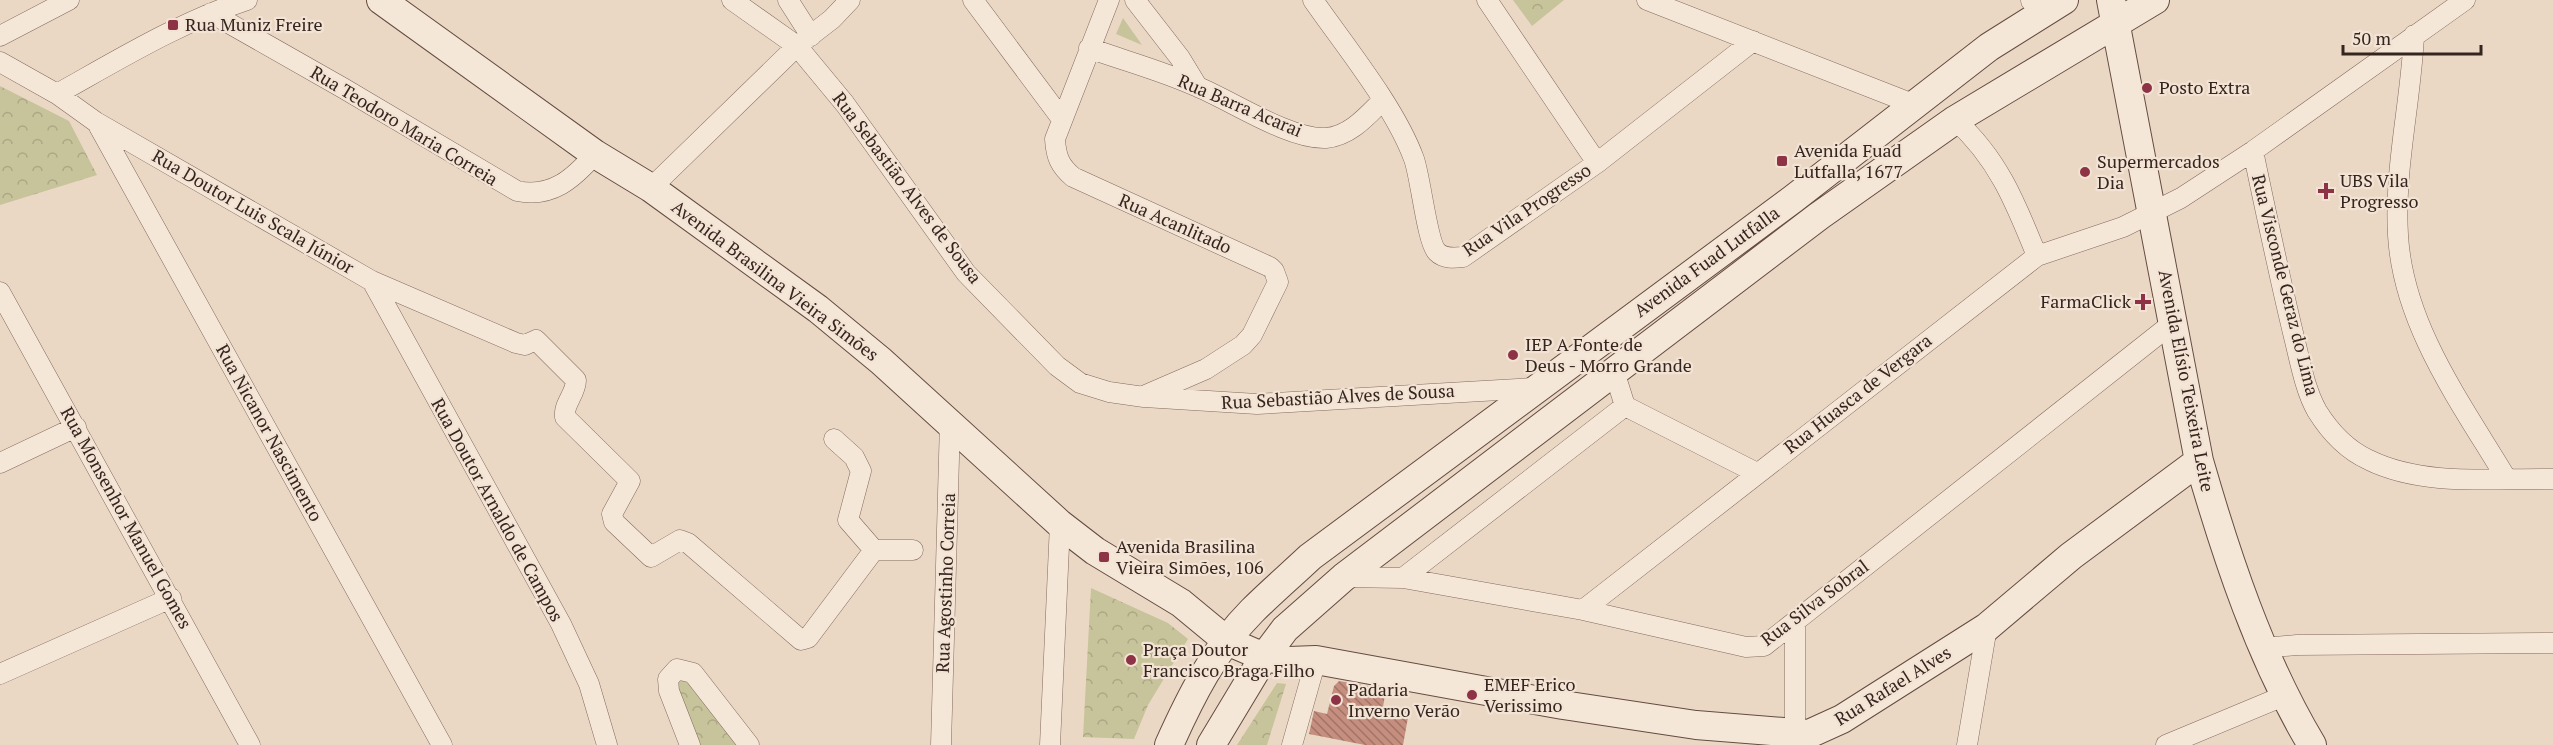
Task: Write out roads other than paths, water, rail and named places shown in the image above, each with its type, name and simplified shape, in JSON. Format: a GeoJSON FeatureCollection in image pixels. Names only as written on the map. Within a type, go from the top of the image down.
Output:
{"type":"FeatureCollection","features":[{"type":"Feature","properties":{"kind":"main road","name":"Avenida Brasilina Vieira Simões"},"geometry":{"type":"LineString","coordinates":[[381,0],[595,154],[651,188],[818,309],[950,422],[1060,524],[1095,551],[1181,603],[1227,640],[1264,657],[1289,661],[1316,660]]}},
{"type":"Feature","properties":{"kind":"main road"},"geometry":{"type":"LineString","coordinates":[[1989,47],[2031,0]]}},
{"type":"Feature","properties":{"kind":"main road","name":"Avenida Fuad Lutfalla"},"geometry":{"type":"LineString","coordinates":[[1169,745],[1187,704],[1227,640],[1251,612],[1310,557],[1838,164],[1989,47],[2064,0]]}},
{"type":"Feature","properties":{"kind":"main road","name":"Avenida Fuad Lutfalla"},"geometry":{"type":"LineString","coordinates":[[1211,745],[1264,657],[1285,629],[1344,577],[1849,195],[2114,12],[2155,0]]}},
{"type":"Feature","properties":{"kind":"main road","name":"Avenida Elísio Teixeira Leite"},"geometry":{"type":"LineString","coordinates":[[2114,12],[2199,461],[2218,526],[2263,648],[2312,745]]}},
{"type":"Feature","properties":{"kind":"main road"},"geometry":{"type":"LineString","coordinates":[[1838,164],[1839,182],[1849,195]]}},
{"type":"Feature","properties":{"kind":"main road","name":"Rua Rafael Alves"},"geometry":{"type":"LineString","coordinates":[[1316,660],[1574,706],[1793,740],[1842,719],[1987,627],[2071,556],[2199,461]]}},
{"type":"Feature","properties":{"kind":"main road","name":"Avenida Brasilina Vieira Simões"},"geometry":{"type":"LineString","coordinates":[[1181,603],[1251,612],[1285,629],[1316,660]]}},
{"type":"Feature","properties":{"kind":"street"},"geometry":{"type":"LineString","coordinates":[[0,36],[69,0]]}},
{"type":"Feature","properties":{"kind":"street"},"geometry":{"type":"LineString","coordinates":[[57,94],[211,13],[247,0]]}},
{"type":"Feature","properties":{"kind":"street"},"geometry":{"type":"LineString","coordinates":[[732,0],[804,41]]}},
{"type":"Feature","properties":{"kind":"street"},"geometry":{"type":"LineString","coordinates":[[788,0],[804,41]]}},
{"type":"Feature","properties":{"kind":"street"},"geometry":{"type":"LineString","coordinates":[[651,188],[850,0]]}},
{"type":"Feature","properties":{"kind":"street"},"geometry":{"type":"LineString","coordinates":[[973,0],[1061,118]]}},
{"type":"Feature","properties":{"kind":"street","name":"Rua Acanlitado"},"geometry":{"type":"LineString","coordinates":[[1109,0],[1054,139],[1056,155],[1062,167],[1072,177],[1270,267],[1277,275],[1277,286],[1252,335],[1243,345],[1206,369],[1143,396]]}},
{"type":"Feature","properties":{"kind":"street"},"geometry":{"type":"LineString","coordinates":[[1135,0],[1180,58],[1197,86]]}},
{"type":"Feature","properties":{"kind":"street","name":"Rua Vila Progresso"},"geometry":{"type":"LineString","coordinates":[[1313,0],[1383,100],[1413,157],[1423,189],[1431,241],[1435,250],[1442,256],[1452,258],[1463,256],[1597,163],[1753,41]]}},
{"type":"Feature","properties":{"kind":"street"},"geometry":{"type":"LineString","coordinates":[[1487,0],[1597,163]]}},
{"type":"Feature","properties":{"kind":"street"},"geometry":{"type":"LineString","coordinates":[[1647,0],[1913,104]]}},
{"type":"Feature","properties":{"kind":"street","name":"Rua Huasca de Vergara"},"geometry":{"type":"LineString","coordinates":[[1583,609],[2037,256],[2123,227],[2152,214],[2253,151],[2465,0]]}},
{"type":"Feature","properties":{"kind":"street","name":"Rua Teodoro Maria Correia"},"geometry":{"type":"LineString","coordinates":[[211,13],[517,191],[540,194],[555,188],[577,174],[595,154]]}},
{"type":"Feature","properties":{"kind":"street"},"geometry":{"type":"LineString","coordinates":[[2414,35],[2398,204],[2398,235],[2406,288],[2420,327],[2506,478]]}},
{"type":"Feature","properties":{"kind":"street","name":"Rua Sebastião Alves de Sousa"},"geometry":{"type":"LineString","coordinates":[[804,41],[845,104],[966,273],[1057,366],[1080,382],[1109,392],[1257,404],[1535,388]]}},
{"type":"Feature","properties":{"kind":"street","name":"Rua Barra Acarai"},"geometry":{"type":"LineString","coordinates":[[1089,48],[1197,86],[1269,121],[1302,134],[1326,138],[1347,132],[1383,100]]}},
{"type":"Feature","properties":{"kind":"street","name":"Rua Doutor Luis Scala Júnior"},"geometry":{"type":"LineString","coordinates":[[0,62],[57,94],[96,122],[372,281],[516,343],[525,345],[536,340],[574,375],[576,385],[564,410],[565,417],[628,477],[630,486],[612,519],[648,555],[657,555],[680,540],[688,543],[801,640],[808,638],[851,584],[874,550]]}},
{"type":"Feature","properties":{"kind":"street"},"geometry":{"type":"LineString","coordinates":[[1955,120],[1992,159],[2010,188],[2037,256]]}},
{"type":"Feature","properties":{"kind":"street","name":"Rua Nicanor Nascimento"},"geometry":{"type":"LineString","coordinates":[[96,122],[442,745]]}},
{"type":"Feature","properties":{"kind":"street","name":"Rua Visconde Geraz do Lima"},"geometry":{"type":"LineString","coordinates":[[2253,151],[2278,274],[2304,374],[2316,409],[2332,432],[2351,450],[2370,461],[2406,473],[2439,477],[2553,479]]}},
{"type":"Feature","properties":{"kind":"street","name":"Rua Doutor Arnaldo de Campos"},"geometry":{"type":"LineString","coordinates":[[372,281],[561,624],[590,684],[608,745]]}},
{"type":"Feature","properties":{"kind":"street","name":"Rua Monsenhor Manuel Gomes"},"geometry":{"type":"LineString","coordinates":[[0,292],[171,598],[250,745]]}},
{"type":"Feature","properties":{"kind":"street","name":"Rua Silva Sobral"},"geometry":{"type":"LineString","coordinates":[[1344,577],[1403,578],[1583,609],[1755,648],[1772,640],[2174,322]]}},
{"type":"Feature","properties":{"kind":"street"},"geometry":{"type":"LineString","coordinates":[[1614,371],[1625,406],[1757,473]]}},
{"type":"Feature","properties":{"kind":"street"},"geometry":{"type":"LineString","coordinates":[[1403,578],[1625,406]]}},
{"type":"Feature","properties":{"kind":"street","name":"Rua Agostinho Correia"},"geometry":{"type":"LineString","coordinates":[[941,745],[950,422]]}},
{"type":"Feature","properties":{"kind":"street"},"geometry":{"type":"LineString","coordinates":[[0,463],[76,427]]}},
{"type":"Feature","properties":{"kind":"street"},"geometry":{"type":"LineString","coordinates":[[834,438],[854,457],[861,471],[848,520],[874,550],[913,550]]}},
{"type":"Feature","properties":{"kind":"street"},"geometry":{"type":"LineString","coordinates":[[1050,745],[1060,524]]}},
{"type":"Feature","properties":{"kind":"street"},"geometry":{"type":"LineString","coordinates":[[0,674],[171,598]]}},
{"type":"Feature","properties":{"kind":"street"},"geometry":{"type":"LineString","coordinates":[[1793,740],[1795,622]]}},
{"type":"Feature","properties":{"kind":"street"},"geometry":{"type":"LineString","coordinates":[[1967,745],[1987,627]]}},
{"type":"Feature","properties":{"kind":"street"},"geometry":{"type":"LineString","coordinates":[[2263,648],[2297,645],[2553,643]]}},
{"type":"Feature","properties":{"kind":"street"},"geometry":{"type":"LineString","coordinates":[[1292,745],[1316,660]]}},
{"type":"Feature","properties":{"kind":"street"},"geometry":{"type":"LineString","coordinates":[[690,745],[669,691],[668,679],[677,669],[693,673],[749,745]]}},
{"type":"Feature","properties":{"kind":"street"},"geometry":{"type":"LineString","coordinates":[[2166,745],[2286,695]]}},
{"type":"Feature","properties":{"kind":"place","name":"Rua Muniz Freire"},"geometry":{"type":"Point","coordinates":[173,25]}},
{"type":"Feature","properties":{"kind":"place","name":"Posto Extra"},"geometry":{"type":"Point","coordinates":[2147,88]}},
{"type":"Feature","properties":{"kind":"place","name":"Avenida Fuad Lutfalla, 1677"},"geometry":{"type":"Point","coordinates":[1782,161]}},
{"type":"Feature","properties":{"kind":"place","name":"Supermercados Dia"},"geometry":{"type":"Point","coordinates":[2085,172]}},
{"type":"Feature","properties":{"kind":"place","name":"UBS Vila Progresso"},"geometry":{"type":"Point","coordinates":[2326,191]}},
{"type":"Feature","properties":{"kind":"place","name":"FarmaClick"},"geometry":{"type":"Point","coordinates":[2143,302]}},
{"type":"Feature","properties":{"kind":"place","name":"IEP A Fonte de Deus - Morro Grande"},"geometry":{"type":"Point","coordinates":[1513,355]}},
{"type":"Feature","properties":{"kind":"place","name":"Avenida Brasilina Vieira Simões, 106"},"geometry":{"type":"Point","coordinates":[1104,557]}},
{"type":"Feature","properties":{"kind":"place","name":"Praça Doutor Francisco Braga Filho"},"geometry":{"type":"Point","coordinates":[1131,660]}},
{"type":"Feature","properties":{"kind":"place","name":"EMEF Erico Verissimo"},"geometry":{"type":"Point","coordinates":[1472,695]}},
{"type":"Feature","properties":{"kind":"place","name":"Padaria Inverno Verão"},"geometry":{"type":"Point","coordinates":[1336,700]}}]}
